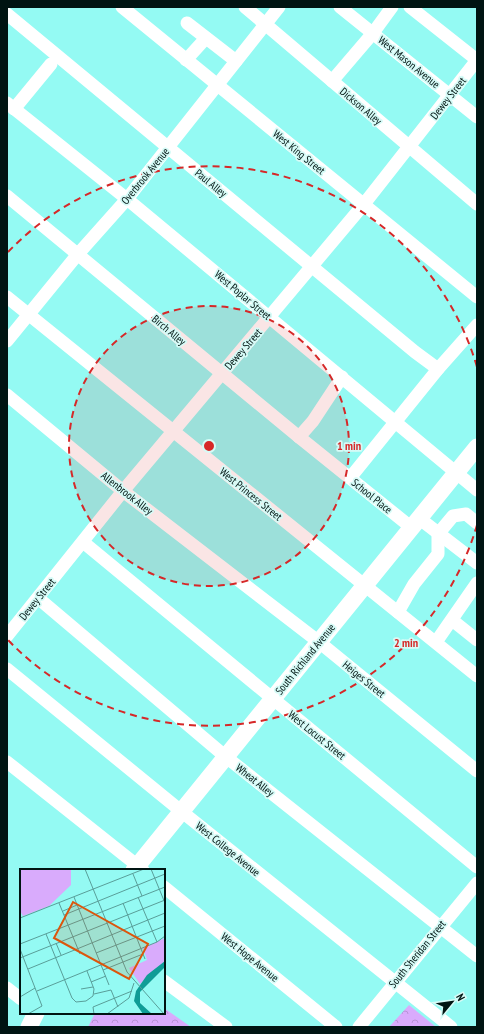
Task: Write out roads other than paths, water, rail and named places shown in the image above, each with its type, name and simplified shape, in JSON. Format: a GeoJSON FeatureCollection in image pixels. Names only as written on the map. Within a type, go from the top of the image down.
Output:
{"type":"FeatureCollection","features":[{"type":"Feature","properties":{"kind":"main road","name":"South Richland Avenue"},"geometry":{"type":"LineString","coordinates":[[138,868],[181,811],[416,524],[477,447]]}},
{"type":"Feature","properties":{"kind":"main road"},"geometry":{"type":"LineString","coordinates":[[29,1027],[36,1014]]}},
{"type":"Feature","properties":{"kind":"street","name":"West King Street"},"geometry":{"type":"LineString","coordinates":[[122,7],[477,297]]}},
{"type":"Feature","properties":{"kind":"street","name":"Dickson Alley"},"geometry":{"type":"LineString","coordinates":[[245,7],[477,204]]}},
{"type":"Feature","properties":{"kind":"street","name":"Overbrook Avenue"},"geometry":{"type":"LineString","coordinates":[[7,341],[78,254],[127,199],[279,7]]}},
{"type":"Feature","properties":{"kind":"street","name":"West Mason Avenue"},"geometry":{"type":"LineString","coordinates":[[340,7],[477,116]]}},
{"type":"Feature","properties":{"kind":"street"},"geometry":{"type":"LineString","coordinates":[[332,81],[373,33],[392,7]]}},
{"type":"Feature","properties":{"kind":"street"},"geometry":{"type":"LineString","coordinates":[[410,7],[477,60]]}},
{"type":"Feature","properties":{"kind":"street","name":"Paul Alley"},"geometry":{"type":"LineString","coordinates":[[7,14],[415,352],[438,369]]}},
{"type":"Feature","properties":{"kind":"street"},"geometry":{"type":"LineString","coordinates":[[187,23],[236,61]]}},
{"type":"Feature","properties":{"kind":"street"},"geometry":{"type":"LineString","coordinates":[[186,60],[206,38]]}},
{"type":"Feature","properties":{"kind":"street","name":"Dewey Street"},"geometry":{"type":"LineString","coordinates":[[7,636],[123,491],[364,204],[477,60]]}},
{"type":"Feature","properties":{"kind":"street"},"geometry":{"type":"LineString","coordinates":[[11,106],[51,64]]}},
{"type":"Feature","properties":{"kind":"street","name":"West Poplar Street"},"geometry":{"type":"LineString","coordinates":[[11,106],[127,199],[477,490]]}},
{"type":"Feature","properties":{"kind":"street","name":"Birch Alley"},"geometry":{"type":"LineString","coordinates":[[7,196],[332,464]]}},
{"type":"Feature","properties":{"kind":"street","name":"West Princess Street"},"geometry":{"type":"LineString","coordinates":[[7,297],[174,430],[291,527],[366,585],[477,676]]}},
{"type":"Feature","properties":{"kind":"street"},"geometry":{"type":"LineString","coordinates":[[350,478],[438,369],[477,325]]}},
{"type":"Feature","properties":{"kind":"street"},"geometry":{"type":"LineString","coordinates":[[299,437],[313,421],[342,377]]}},
{"type":"Feature","properties":{"kind":"street","name":"Allenbrook Alley"},"geometry":{"type":"LineString","coordinates":[[7,395],[123,491],[250,589]]}},
{"type":"Feature","properties":{"kind":"street","name":"School Place"},"geometry":{"type":"LineString","coordinates":[[332,464],[416,524],[438,534],[477,563]]}},
{"type":"Feature","properties":{"kind":"street"},"geometry":{"type":"LineString","coordinates":[[398,612],[414,584],[438,554],[438,534],[453,516],[466,514],[477,523]]}},
{"type":"Feature","properties":{"kind":"street","name":"West Locust Street"},"geometry":{"type":"LineString","coordinates":[[83,542],[477,867]]}},
{"type":"Feature","properties":{"kind":"street"},"geometry":{"type":"LineString","coordinates":[[436,642],[477,583]]}},
{"type":"Feature","properties":{"kind":"street","name":"Heiges Street"},"geometry":{"type":"LineString","coordinates":[[250,589],[319,642],[477,771]]}},
{"type":"Feature","properties":{"kind":"street","name":"Wheat Alley"},"geometry":{"type":"LineString","coordinates":[[38,598],[226,757],[477,956]]}},
{"type":"Feature","properties":{"kind":"street"},"geometry":{"type":"LineString","coordinates":[[452,620],[477,640]]}},
{"type":"Feature","properties":{"kind":"street","name":"West College Avenue"},"geometry":{"type":"LineString","coordinates":[[7,669],[181,811],[451,1027]]}},
{"type":"Feature","properties":{"kind":"street"},"geometry":{"type":"LineString","coordinates":[[7,762],[138,868]]}},
{"type":"Feature","properties":{"kind":"street","name":"South Sheridan Street"},"geometry":{"type":"LineString","coordinates":[[358,1027],[477,883]]}},
{"type":"Feature","properties":{"kind":"street","name":"West Hope Avenue"},"geometry":{"type":"LineString","coordinates":[[165,888],[336,1027]]}},
{"type":"Feature","properties":{"kind":"street"},"geometry":{"type":"LineString","coordinates":[[165,982],[226,1027]]}},
{"type":"Feature","properties":{"kind":"street"},"geometry":{"type":"LineString","coordinates":[[7,988],[20,998]]}}]}
